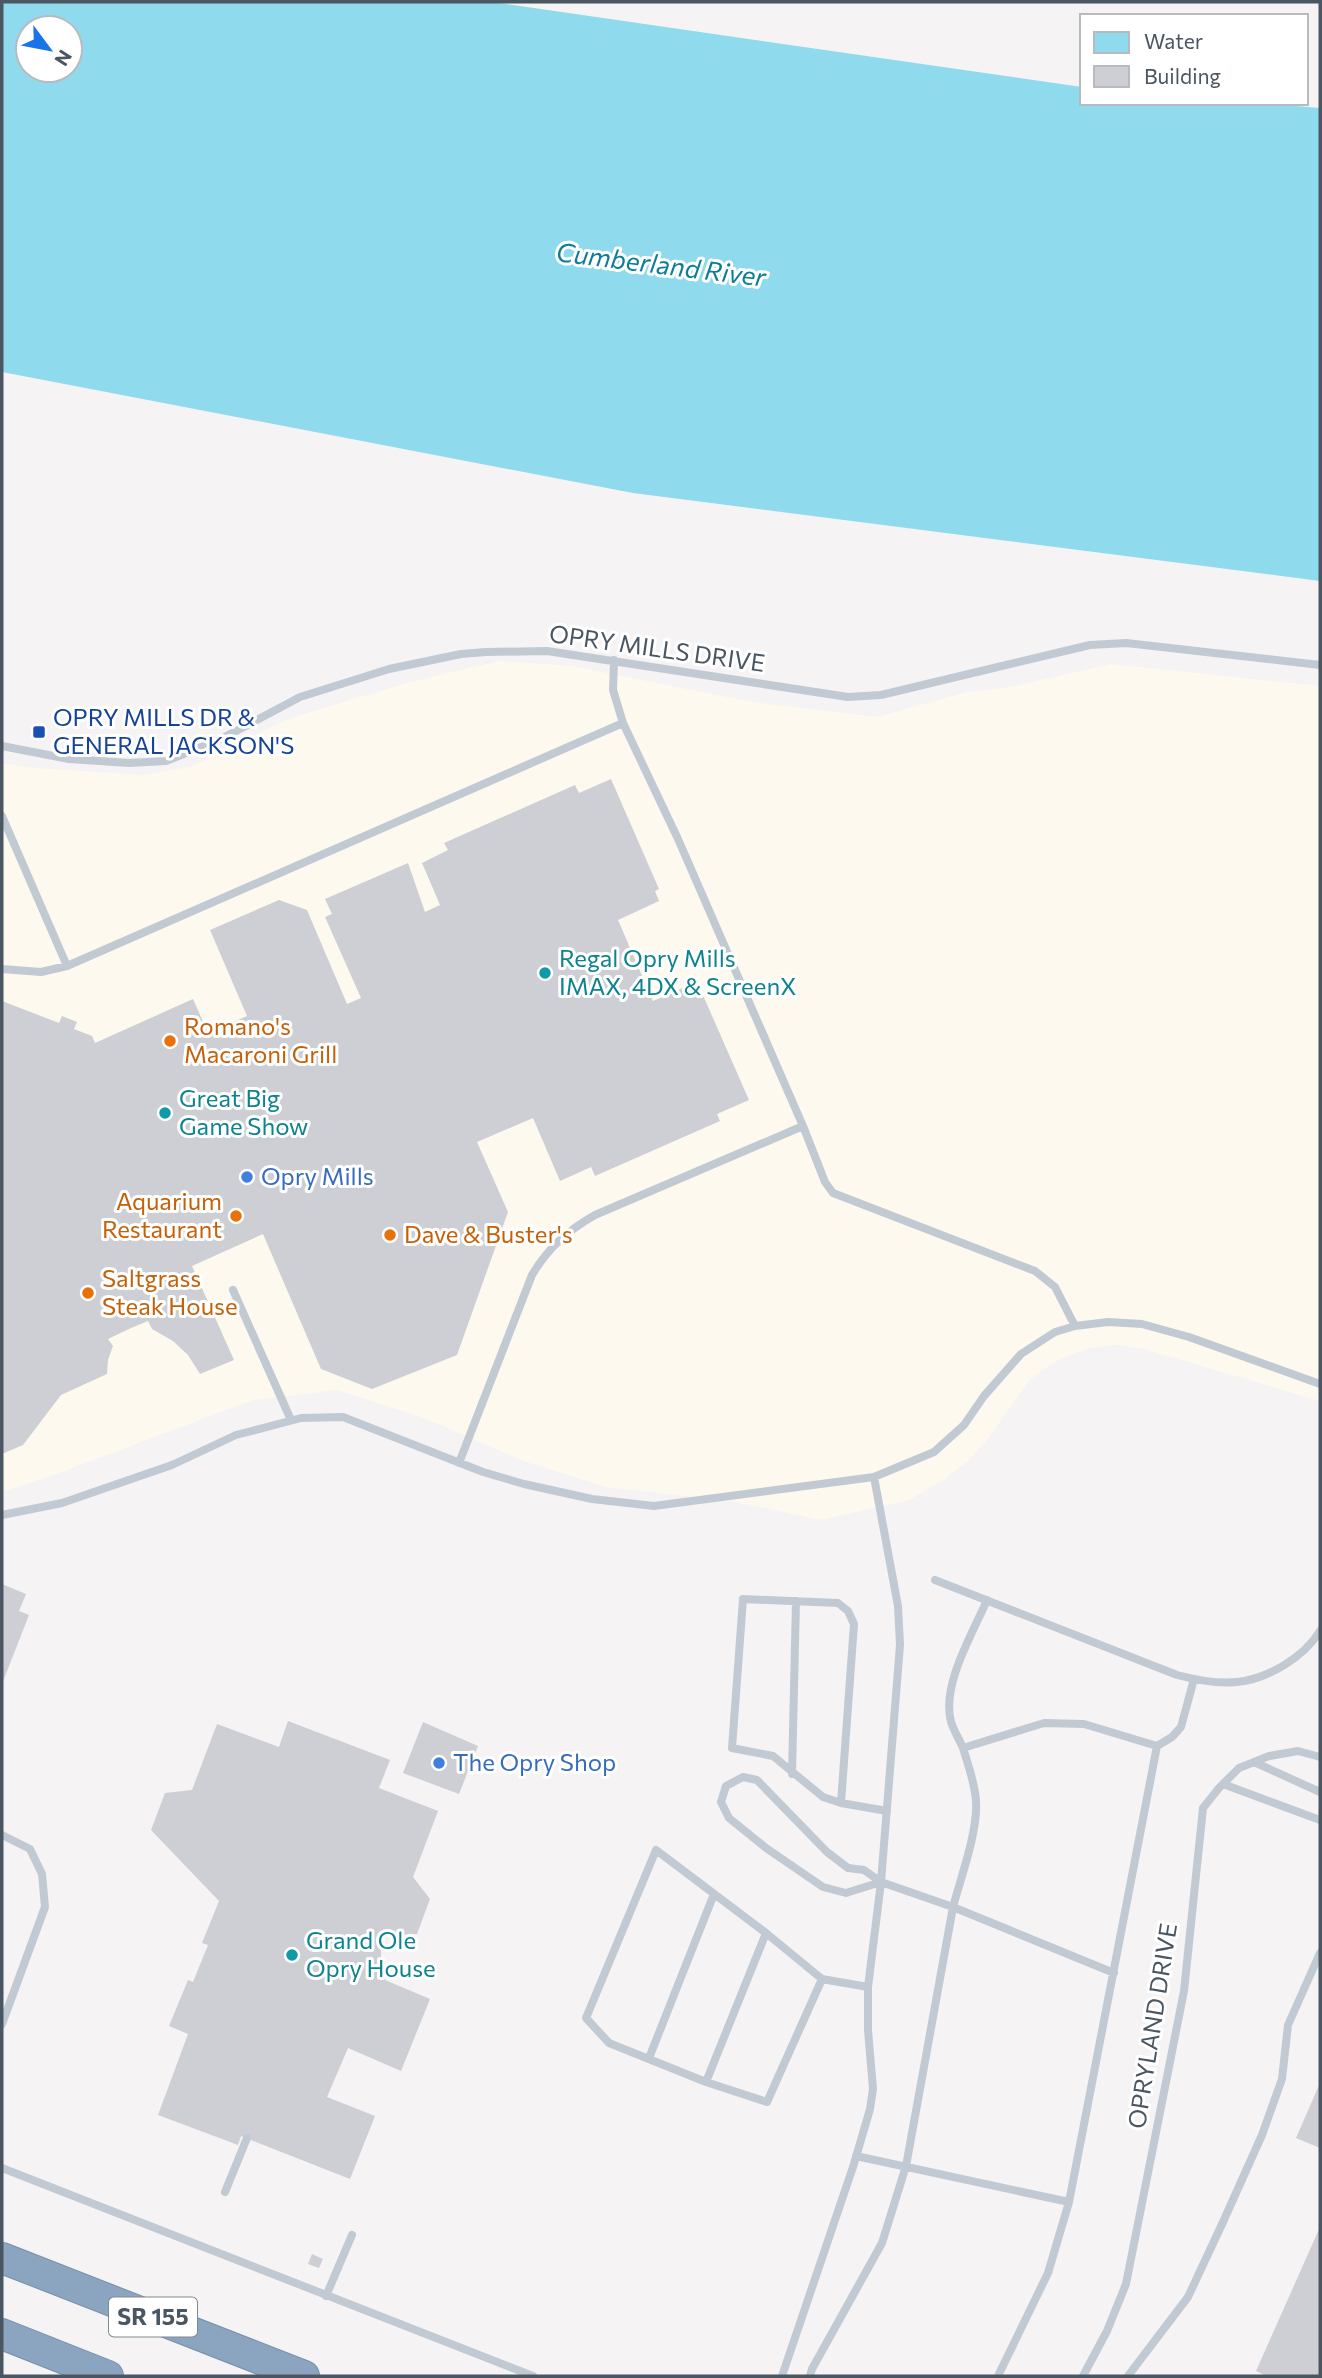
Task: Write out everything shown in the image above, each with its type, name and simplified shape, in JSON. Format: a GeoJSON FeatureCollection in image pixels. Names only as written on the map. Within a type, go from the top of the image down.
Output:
{"type":"FeatureCollection","features":[{"type":"Feature","properties":{"kind":"highway","name":"SR 155"},"geometry":{"type":"LineString","coordinates":[[2,2258],[304,2376]]}},
{"type":"Feature","properties":{"kind":"highway"},"geometry":{"type":"LineString","coordinates":[[2,2334],[108,2376]]}},
{"type":"Feature","properties":{"kind":"lane","name":"OPRY MILLS DRIVE"},"geometry":{"type":"LineString","coordinates":[[2,746],[69,759],[129,763],[166,761],[219,740],[300,697],[389,669],[461,654],[547,650],[848,697],[881,695],[1106,643],[1320,665]]}},
{"type":"Feature","properties":{"kind":"lane"},"geometry":{"type":"LineString","coordinates":[[614,660],[613,690],[623,723],[678,839],[825,1182],[833,1193],[1035,1271],[1055,1287],[1074,1326]]}},
{"type":"Feature","properties":{"kind":"lane"},"geometry":{"type":"LineString","coordinates":[[2,969],[41,972],[67,966],[623,723]]}},
{"type":"Feature","properties":{"kind":"lane"},"geometry":{"type":"LineString","coordinates":[[2,816],[67,966]]}},
{"type":"Feature","properties":{"kind":"lane"},"geometry":{"type":"LineString","coordinates":[[459,1463],[532,1275],[558,1240],[595,1215],[803,1126]]}},
{"type":"Feature","properties":{"kind":"lane"},"geometry":{"type":"LineString","coordinates":[[233,1290],[291,1420]]}},
{"type":"Feature","properties":{"kind":"lane"},"geometry":{"type":"LineString","coordinates":[[2,1515],[62,1503],[172,1465],[236,1435],[302,1418],[342,1417],[459,1463],[524,1484],[592,1499],[654,1506],[874,1477],[934,1452],[964,1425],[984,1396],[1021,1354],[1055,1332],[1074,1326],[1108,1322],[1142,1324],[1320,1384]]}},
{"type":"Feature","properties":{"kind":"lane"},"geometry":{"type":"LineString","coordinates":[[782,2376],[856,2155],[873,2089],[868,2030],[869,1987],[881,1882],[900,1645],[898,1606],[874,1477]]}},
{"type":"Feature","properties":{"kind":"lane"},"geometry":{"type":"LineString","coordinates":[[935,1580],[1177,1675],[1194,1679],[1238,1682],[1262,1675],[1302,1652],[1320,1631]]}},
{"type":"Feature","properties":{"kind":"lane"},"geometry":{"type":"LineString","coordinates":[[841,1803],[854,1624],[848,1611],[838,1603],[743,1599],[732,1748],[773,1756],[823,1797],[841,1803],[887,1811]]}},
{"type":"Feature","properties":{"kind":"lane"},"geometry":{"type":"LineString","coordinates":[[810,2376],[826,2341],[882,2243],[906,2166],[953,1908],[970,1844],[976,1802],[972,1778],[951,1721],[949,1696],[960,1662],[987,1600]]}},
{"type":"Feature","properties":{"kind":"lane"},"geometry":{"type":"LineString","coordinates":[[792,1774],[796,1601]]}},
{"type":"Feature","properties":{"kind":"lane"},"geometry":{"type":"LineString","coordinates":[[962,1748],[1044,1723],[1084,1724],[1157,1746],[1172,1737],[1181,1727],[1194,1679]]}},
{"type":"Feature","properties":{"kind":"lane"},"geometry":{"type":"LineString","coordinates":[[998,2376],[1048,2273],[1069,2202],[1157,1746]]}},
{"type":"Feature","properties":{"kind":"lane","name":"OPRYLAND DRIVE"},"geometry":{"type":"LineString","coordinates":[[1083,2376],[1107,2331],[1126,2284],[1184,1991],[1203,1808],[1240,1768],[1269,1756],[1298,1751],[1320,1757]]}},
{"type":"Feature","properties":{"kind":"lane"},"geometry":{"type":"LineString","coordinates":[[1254,1762],[1320,1792]]}},
{"type":"Feature","properties":{"kind":"lane"},"geometry":{"type":"LineString","coordinates":[[881,1882],[846,1893],[822,1887],[729,1818],[721,1802],[726,1786],[743,1777],[757,1780],[827,1852],[848,1868],[864,1870],[881,1882],[1114,1973]]}},
{"type":"Feature","properties":{"kind":"lane"},"geometry":{"type":"LineString","coordinates":[[1223,1784],[1320,1820]]}},
{"type":"Feature","properties":{"kind":"lane"},"geometry":{"type":"LineString","coordinates":[[2,1835],[30,1849],[42,1874],[45,1907],[2,2024]]}},
{"type":"Feature","properties":{"kind":"lane"},"geometry":{"type":"LineString","coordinates":[[822,1979],[767,2102],[706,2082],[609,2043],[586,2018],[656,1850],[822,1979],[869,1987]]}},
{"type":"Feature","properties":{"kind":"lane"},"geometry":{"type":"LineString","coordinates":[[649,2058],[714,1894]]}},
{"type":"Feature","properties":{"kind":"lane"},"geometry":{"type":"LineString","coordinates":[[706,2082],[766,1933]]}},
{"type":"Feature","properties":{"kind":"lane"},"geometry":{"type":"LineString","coordinates":[[1128,2376],[1188,2297],[1227,2213],[1262,2135],[1282,2079],[1288,2025],[1320,1953]]}},
{"type":"Feature","properties":{"kind":"lane"},"geometry":{"type":"LineString","coordinates":[[225,2192],[247,2138]]}},
{"type":"Feature","properties":{"kind":"lane"},"geometry":{"type":"LineString","coordinates":[[856,2155],[1069,2202]]}},
{"type":"Feature","properties":{"kind":"lane"},"geometry":{"type":"LineString","coordinates":[[2,2168],[533,2376]]}},
{"type":"Feature","properties":{"kind":"lane"},"geometry":{"type":"LineString","coordinates":[[326,2296],[352,2235]]}},
{"type":"Feature","properties":{"kind":"shaded area","name":"Opry Mills"},"geometry":{"type":"Polygon","coordinates":[[[499,661],[572,666],[752,702],[877,717],[967,692],[1010,687],[1111,664],[1320,686],[1320,1401],[1144,1349],[1115,1345],[1089,1348],[1064,1357],[1029,1381],[986,1441],[967,1462],[943,1480],[909,1500],[821,1520],[731,1501],[606,1487],[523,1461],[422,1417],[337,1390],[253,1400],[2,1492],[2,763],[34,768],[145,775],[193,766],[288,719],[410,682],[499,661]]]}},
{"type":"Feature","properties":{"kind":"water","name":"Cumberland River"},"geometry":{"type":"Polygon","coordinates":[[[2,2],[492,2],[1080,87],[1080,105],[1282,105],[1320,108],[1320,581],[633,493],[2,372],[2,2]]]}},
{"type":"Feature","properties":{"kind":"building","name":"Opry Mills"},"geometry":{"type":"Polygon","coordinates":[[[611,779],[659,889],[655,891],[659,901],[618,920],[653,1001],[694,983],[699,994],[702,993],[749,1100],[717,1114],[720,1121],[595,1176],[591,1167],[560,1181],[533,1118],[477,1142],[508,1212],[457,1355],[372,1389],[321,1369],[263,1234],[192,1266],[234,1360],[200,1374],[188,1355],[173,1341],[152,1329],[148,1321],[108,1339],[113,1346],[107,1374],[61,1395],[23,1445],[2,1454],[2,1001],[59,1023],[62,1016],[77,1022],[74,1029],[92,1036],[95,1043],[193,999],[208,1033],[247,1016],[210,930],[279,900],[307,910],[347,1004],[361,998],[325,917],[332,914],[325,899],[408,863],[425,912],[440,905],[422,863],[448,850],[444,843],[575,785],[579,793],[611,779]]]}},
{"type":"Feature","properties":{"kind":"building"},"geometry":{"type":"Polygon","coordinates":[[[2,1584],[26,1594],[19,1611],[29,1615],[2,1684],[2,1584]]]}},
{"type":"Feature","properties":{"kind":"building","name":"Grand Ole Opry House"},"geometry":{"type":"Polygon","coordinates":[[[288,1721],[390,1760],[379,1788],[438,1811],[413,1877],[430,1899],[417,1934],[381,1936],[381,1965],[389,1970],[385,1980],[430,1999],[401,2071],[348,2048],[327,2097],[375,2116],[350,2179],[241,2136],[238,2145],[158,2115],[188,2034],[169,2026],[188,1980],[193,1982],[208,1945],[202,1943],[219,1901],[151,1830],[165,1793],[192,1790],[217,1724],[279,1747],[288,1721]]]}},
{"type":"Feature","properties":{"kind":"building","name":"The Opry Shop"},"geometry":{"type":"Polygon","coordinates":[[[423,1722],[478,1746],[459,1794],[403,1773],[423,1722]]]}},
{"type":"Feature","properties":{"kind":"building"},"geometry":{"type":"Polygon","coordinates":[[[1320,2083],[1320,2148],[1296,2138],[1320,2083]]]}},
{"type":"Feature","properties":{"kind":"building"},"geometry":{"type":"Polygon","coordinates":[[[1320,2227],[1320,2376],[1267,2376],[1256,2371],[1320,2227]]]}},
{"type":"Feature","properties":{"kind":"building"},"geometry":{"type":"Polygon","coordinates":[[[312,2254],[323,2259],[319,2268],[308,2264],[312,2254]]]}},
{"type":"Feature","properties":{"kind":"place","name":"OPRY MILLS DR & GENERAL JACKSON'S"},"geometry":{"type":"Point","coordinates":[39,732]}},
{"type":"Feature","properties":{"kind":"place","name":"Regal Opry Mills IMAX, 4DX & ScreenX"},"geometry":{"type":"Point","coordinates":[545,973]}},
{"type":"Feature","properties":{"kind":"place","name":"Romano's Macaroni Grill"},"geometry":{"type":"Point","coordinates":[170,1041]}},
{"type":"Feature","properties":{"kind":"place","name":"Great Big Game Show"},"geometry":{"type":"Point","coordinates":[165,1113]}},
{"type":"Feature","properties":{"kind":"place","name":"Opry Mills"},"geometry":{"type":"Point","coordinates":[247,1177]}},
{"type":"Feature","properties":{"kind":"place","name":"Aquarium Restaurant"},"geometry":{"type":"Point","coordinates":[236,1216]}},
{"type":"Feature","properties":{"kind":"place","name":"Dave & Buster's"},"geometry":{"type":"Point","coordinates":[390,1235]}},
{"type":"Feature","properties":{"kind":"place","name":"Saltgrass Steak House"},"geometry":{"type":"Point","coordinates":[88,1293]}},
{"type":"Feature","properties":{"kind":"place","name":"The Opry Shop"},"geometry":{"type":"Point","coordinates":[439,1763]}},
{"type":"Feature","properties":{"kind":"place","name":"Grand Ole Opry House"},"geometry":{"type":"Point","coordinates":[292,1955]}}]}
